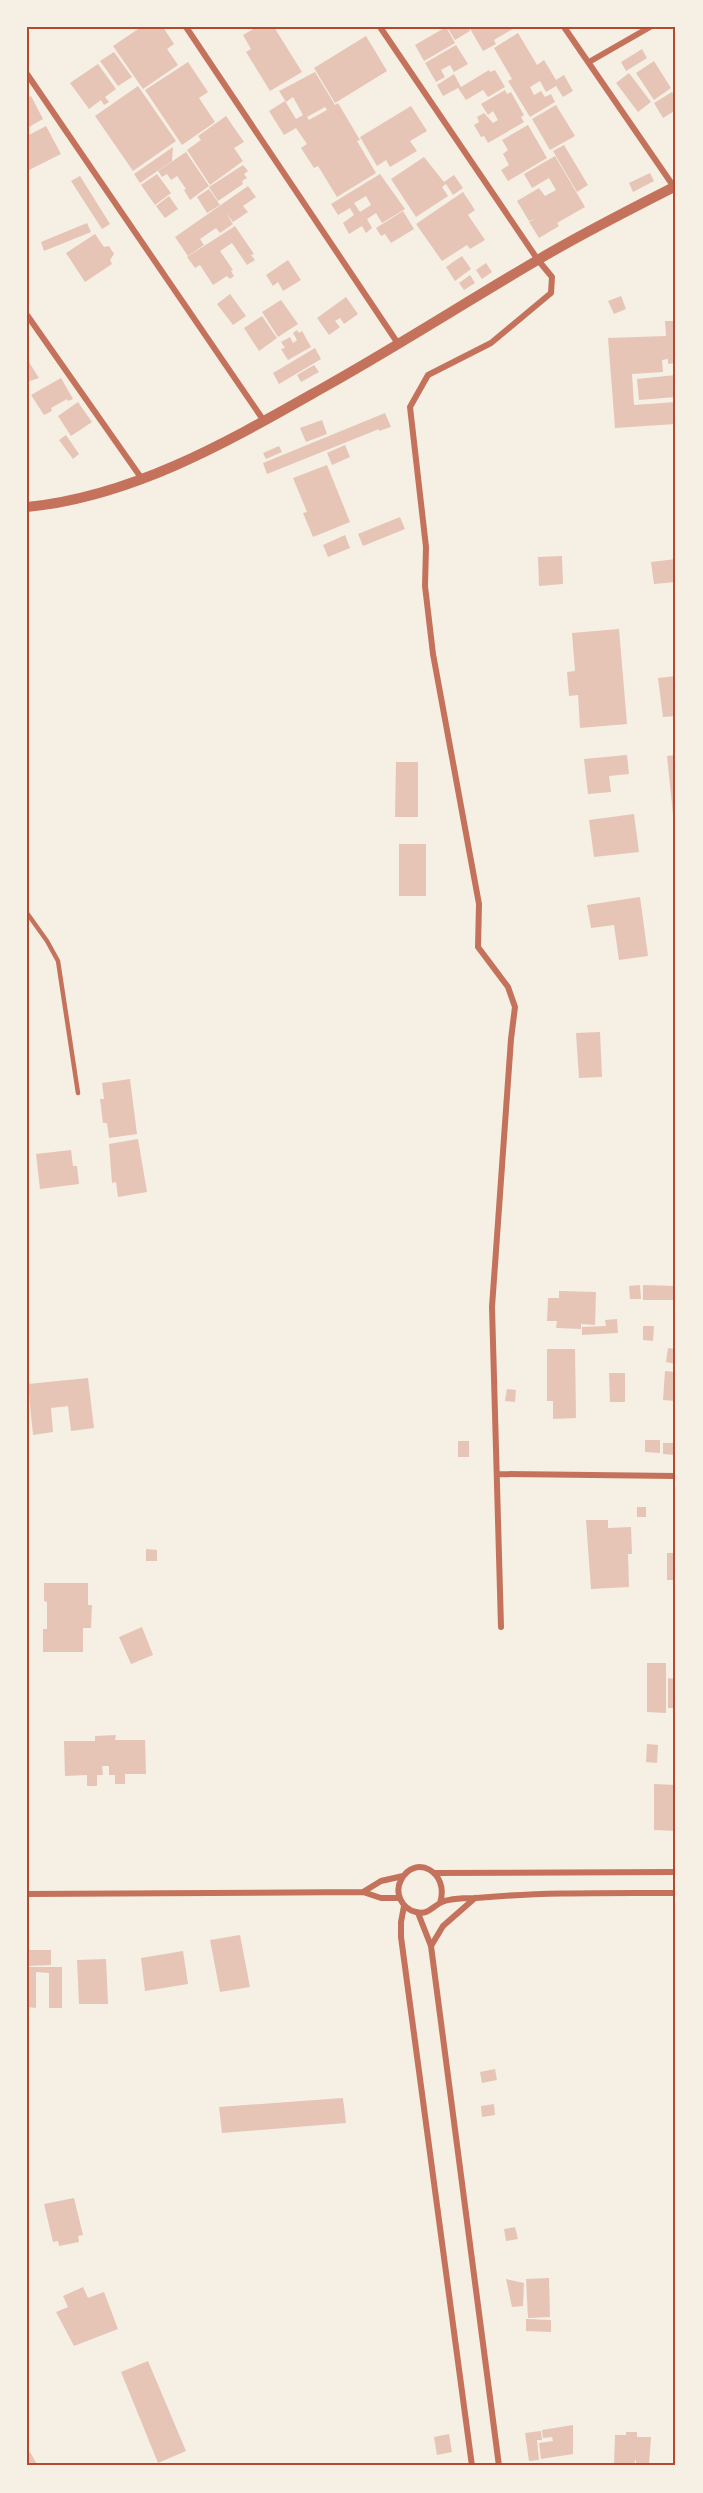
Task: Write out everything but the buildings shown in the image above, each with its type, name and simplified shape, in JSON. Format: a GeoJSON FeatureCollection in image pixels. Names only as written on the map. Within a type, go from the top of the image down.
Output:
{"type":"FeatureCollection","features":[{"type":"Feature","properties":{"kind":"street"},"geometry":{"type":"LineString","coordinates":[[186,27],[399,345]]}},
{"type":"Feature","properties":{"kind":"street"},"geometry":{"type":"LineString","coordinates":[[380,27],[538,260],[552,277],[551,293],[490,343],[428,375],[410,407],[426,546],[425,586],[433,654],[479,904],[478,947],[508,987],[515,1007],[492,1307],[501,1627]]}},
{"type":"Feature","properties":{"kind":"street"},"geometry":{"type":"LineString","coordinates":[[27,507],[61,504],[142,480],[194,457],[264,421],[399,345],[538,260],[675,186],[564,27]]}},
{"type":"Feature","properties":{"kind":"street"},"geometry":{"type":"LineString","coordinates":[[589,62],[650,27]]}},
{"type":"Feature","properties":{"kind":"street"},"geometry":{"type":"LineString","coordinates":[[27,74],[264,421]]}},
{"type":"Feature","properties":{"kind":"street"},"geometry":{"type":"LineString","coordinates":[[27,90],[34,87]]}},
{"type":"Feature","properties":{"kind":"street"},"geometry":{"type":"LineString","coordinates":[[27,315],[142,480]]}},
{"type":"Feature","properties":{"kind":"street"},"geometry":{"type":"LineString","coordinates":[[497,1474],[676,1476]]}},
{"type":"Feature","properties":{"kind":"street"},"geometry":{"type":"LineString","coordinates":[[363,1892],[381,1881],[403,1876],[415,1868],[435,1873],[676,1872]]}},
{"type":"Feature","properties":{"kind":"street"},"geometry":{"type":"LineString","coordinates":[[435,1873],[442,1882],[443,1892],[440,1903]]}},
{"type":"Feature","properties":{"kind":"street"},"geometry":{"type":"LineString","coordinates":[[403,1876],[399,1883],[399,1898],[404,1906],[418,1913],[427,1912],[440,1903],[475,1898],[584,1892],[676,1893]]}},
{"type":"Feature","properties":{"kind":"street"},"geometry":{"type":"LineString","coordinates":[[27,1894],[363,1892],[381,1899],[399,1898]]}},
{"type":"Feature","properties":{"kind":"street"},"geometry":{"type":"LineString","coordinates":[[431,1946],[443,1926],[475,1898]]}},
{"type":"Feature","properties":{"kind":"street"},"geometry":{"type":"LineString","coordinates":[[404,1906],[400,1922],[401,1936],[472,2466]]}},
{"type":"Feature","properties":{"kind":"street"},"geometry":{"type":"LineString","coordinates":[[418,1913],[431,1946],[499,2466]]}},
{"type":"Feature","properties":{"kind":"lane"},"geometry":{"type":"LineString","coordinates":[[27,913],[58,961],[78,1093]]}}]}
